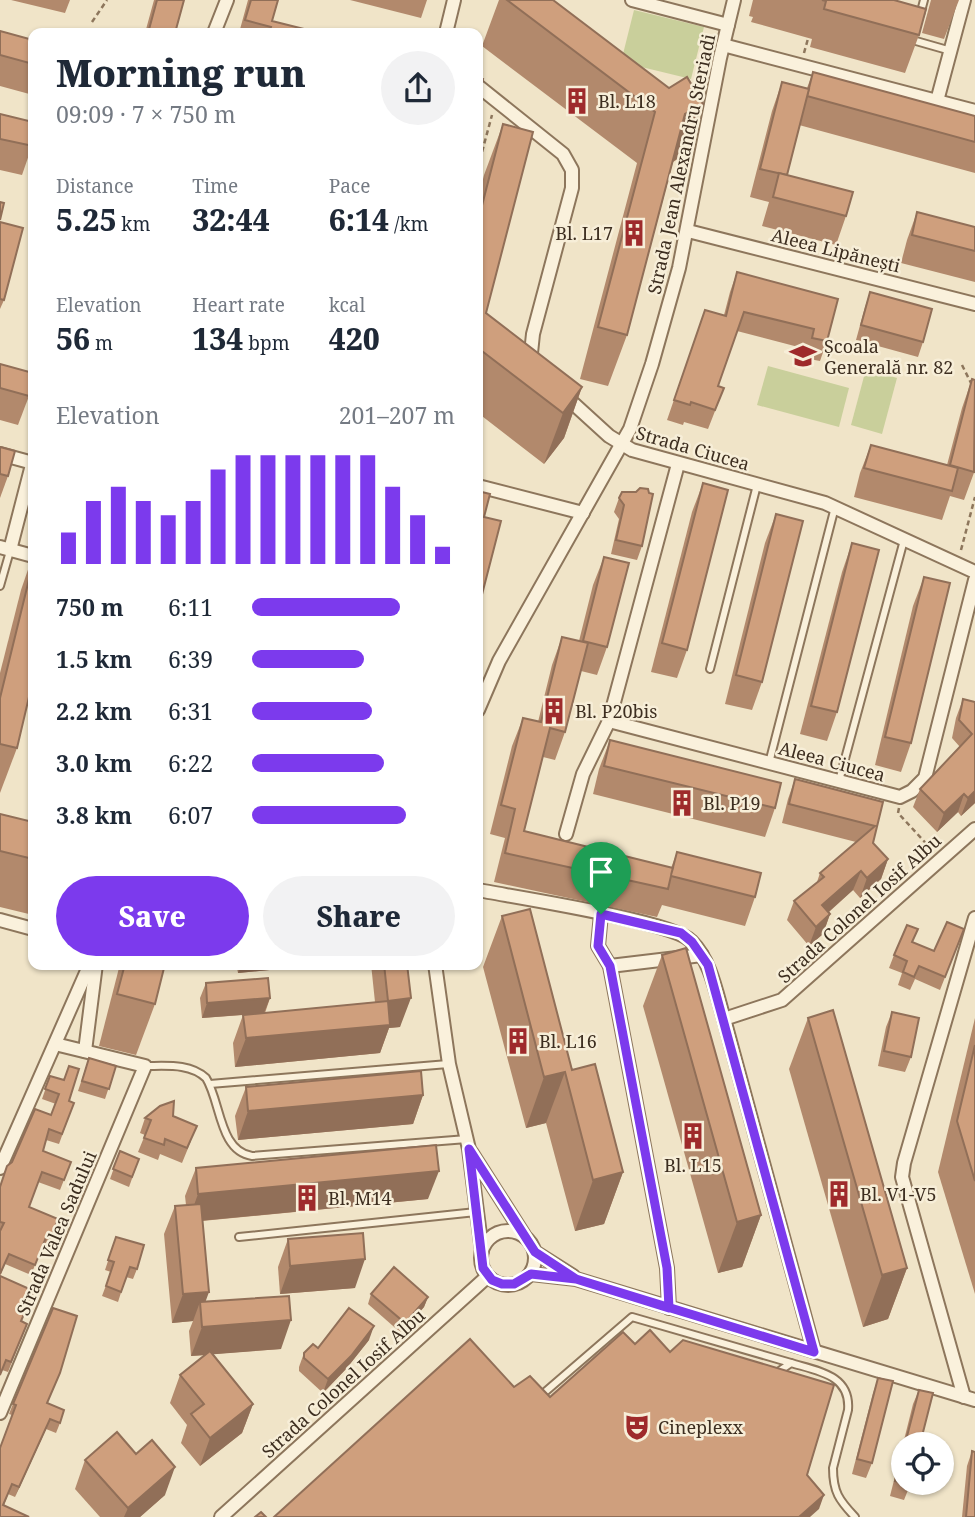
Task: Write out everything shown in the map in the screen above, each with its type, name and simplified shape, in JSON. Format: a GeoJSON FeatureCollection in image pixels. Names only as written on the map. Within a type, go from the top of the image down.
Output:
{"type":"FeatureCollection","features":[{"type":"Feature","properties":{"kind":"street"},"geometry":{"type":"LineString","coordinates":[[216,28],[227,0]]}},
{"type":"Feature","properties":{"kind":"street"},"geometry":{"type":"LineString","coordinates":[[447,28],[454,0]]}},
{"type":"Feature","properties":{"kind":"street"},"geometry":{"type":"LineString","coordinates":[[632,0],[728,25]]}},
{"type":"Feature","properties":{"kind":"street","name":"Strada Jean Alexandru Steriadi"},"geometry":{"type":"LineString","coordinates":[[483,687],[630,429],[652,364],[688,231],[734,0]]}},
{"type":"Feature","properties":{"kind":"street"},"geometry":{"type":"LineString","coordinates":[[937,101],[964,0]]}},
{"type":"Feature","properties":{"kind":"street"},"geometry":{"type":"LineString","coordinates":[[723,45],[975,111]]}},
{"type":"Feature","properties":{"kind":"street","name":"Strada Ciucea"},"geometry":{"type":"LineString","coordinates":[[483,90],[563,154],[572,170],[572,188],[531,343],[533,361],[548,379],[622,445],[678,464],[835,507],[975,572]]}},
{"type":"Feature","properties":{"kind":"street","name":"Aleea Lipănești"},"geometry":{"type":"LineString","coordinates":[[688,231],[975,304]]}},
{"type":"Feature","properties":{"kind":"street"},"geometry":{"type":"LineString","coordinates":[[0,454],[28,461]]}},
{"type":"Feature","properties":{"kind":"street"},"geometry":{"type":"LineString","coordinates":[[566,834],[583,774],[608,721],[678,464]]}},
{"type":"Feature","properties":{"kind":"street"},"geometry":{"type":"LineString","coordinates":[[28,477],[5,548],[28,555]]}},
{"type":"Feature","properties":{"kind":"street"},"geometry":{"type":"LineString","coordinates":[[483,487],[583,513]]}},
{"type":"Feature","properties":{"kind":"street","name":"Aleea Ciucea"},"geometry":{"type":"LineString","coordinates":[[608,721],[900,797],[912,791],[925,778],[975,580]]}},
{"type":"Feature","properties":{"kind":"street","name":"Strada Colonel Iosif Albu"},"geometry":{"type":"LineString","coordinates":[[724,1019],[782,1000],[975,829]]}},
{"type":"Feature","properties":{"kind":"street"},"geometry":{"type":"LineString","coordinates":[[483,891],[681,933],[702,955],[708,965],[724,1019],[814,1352]]}},
{"type":"Feature","properties":{"kind":"street"},"geometry":{"type":"LineString","coordinates":[[601,914],[598,946],[610,966],[667,1268],[669,1308]]}},
{"type":"Feature","properties":{"kind":"street"},"geometry":{"type":"LineString","coordinates":[[970,1399],[902,1177],[975,918]]}},
{"type":"Feature","properties":{"kind":"street"},"geometry":{"type":"LineString","coordinates":[[0,920],[28,928]]}},
{"type":"Feature","properties":{"kind":"street"},"geometry":{"type":"LineString","coordinates":[[610,966],[702,955]]}},
{"type":"Feature","properties":{"kind":"street"},"geometry":{"type":"LineString","coordinates":[[0,1168],[87,970]]}},
{"type":"Feature","properties":{"kind":"street"},"geometry":{"type":"LineString","coordinates":[[85,1051],[95,970]]}},
{"type":"Feature","properties":{"kind":"street"},"geometry":{"type":"LineString","coordinates":[[436,970],[449,1064],[468,1144],[481,1260],[488,1276],[496,1282],[508,1285],[521,1282],[531,1274],[534,1267],[533,1245],[524,1235],[468,1144]]}},
{"type":"Feature","properties":{"kind":"street"},"geometry":{"type":"LineString","coordinates":[[55,1044],[145,1066]]}},
{"type":"Feature","properties":{"kind":"street","name":"Strada Valea Sadului"},"geometry":{"type":"LineString","coordinates":[[0,1413],[145,1066]]}},
{"type":"Feature","properties":{"kind":"street"},"geometry":{"type":"LineString","coordinates":[[482,1251],[491,1237],[499,1232],[524,1235]]}},
{"type":"Feature","properties":{"kind":"street"},"geometry":{"type":"LineString","coordinates":[[535,1252],[576,1279]]}},
{"type":"Feature","properties":{"kind":"street"},"geometry":{"type":"LineString","coordinates":[[531,1274],[576,1279],[970,1399]]}},
{"type":"Feature","properties":{"kind":"street","name":"Strada Colonel Iosif Albu"},"geometry":{"type":"LineString","coordinates":[[221,1517],[488,1276]]}},
{"type":"Feature","properties":{"kind":"lane"},"geometry":{"type":"LineString","coordinates":[[913,41],[924,0]]}},
{"type":"Feature","properties":{"kind":"lane"},"geometry":{"type":"LineString","coordinates":[[901,37],[951,51]]}},
{"type":"Feature","properties":{"kind":"lane"},"geometry":{"type":"LineString","coordinates":[[710,669],[757,485]]}},
{"type":"Feature","properties":{"kind":"lane"},"geometry":{"type":"LineString","coordinates":[[769,763],[835,507]]}},
{"type":"Feature","properties":{"kind":"lane"},"geometry":{"type":"LineString","coordinates":[[839,781],[904,539]]}},
{"type":"Feature","properties":{"kind":"lane"},"geometry":{"type":"LineString","coordinates":[[0,586],[5,548]]}},
{"type":"Feature","properties":{"kind":"lane"},"geometry":{"type":"LineString","coordinates":[[210,1084],[449,1064]]}},
{"type":"Feature","properties":{"kind":"lane"},"geometry":{"type":"LineString","coordinates":[[145,1066],[200,1073],[210,1084],[231,1143],[242,1155],[265,1156],[468,1144]]}},
{"type":"Feature","properties":{"kind":"lane"},"geometry":{"type":"LineString","coordinates":[[239,1237],[476,1212]]}},
{"type":"Feature","properties":{"kind":"lane"},"geometry":{"type":"LineString","coordinates":[[545,1392],[632,1317],[833,1376],[845,1388],[849,1401],[833,1478],[839,1499],[855,1517]]}},
{"type":"Feature","properties":{"kind":"lane"},"geometry":{"type":"LineString","coordinates":[[814,1352],[819,1371]]}},
{"type":"Feature","properties":{"kind":"lane"},"geometry":{"type":"LineString","coordinates":[[773,1376],[792,1363]]}},
{"type":"Feature","properties":{"kind":"path"},"geometry":{"type":"LineString","coordinates":[[92,22],[107,0]]}},
{"type":"Feature","properties":{"kind":"path"},"geometry":{"type":"LineString","coordinates":[[800,65],[811,26]]}},
{"type":"Feature","properties":{"kind":"path"},"geometry":{"type":"LineString","coordinates":[[483,148],[496,100]]}},
{"type":"Feature","properties":{"kind":"path"},"geometry":{"type":"LineString","coordinates":[[962,365],[975,391]]}},
{"type":"Feature","properties":{"kind":"path"},"geometry":{"type":"LineString","coordinates":[[957,564],[975,497]]}},
{"type":"Feature","properties":{"kind":"path"},"geometry":{"type":"LineString","coordinates":[[900,797],[898,813],[940,859]]}},
{"type":"Feature","properties":{"kind":"green space"},"geometry":{"type":"Polygon","coordinates":[[[634,10],[704,27],[691,79],[621,62],[634,10]]]}},
{"type":"Feature","properties":{"kind":"green space"},"geometry":{"type":"Polygon","coordinates":[[[768,366],[849,388],[839,427],[757,405],[768,366]]]}},
{"type":"Feature","properties":{"kind":"green space"},"geometry":{"type":"Polygon","coordinates":[[[866,369],[897,378],[882,434],[851,425],[866,369]]]}},
{"type":"Feature","properties":{"kind":"building"},"geometry":{"type":"Polygon","coordinates":[[[157,0],[184,0],[176,28],[149,28],[157,0]]]}},
{"type":"Feature","properties":{"kind":"building"},"geometry":{"type":"Polygon","coordinates":[[[251,0],[278,0],[272,21],[300,28],[271,28],[245,20],[251,0]]]}},
{"type":"Feature","properties":{"kind":"building"},"geometry":{"type":"Polygon","coordinates":[[[507,0],[553,0],[669,88],[687,77],[703,104],[685,114],[627,335],[598,327],[655,112],[507,0]]]}},
{"type":"Feature","properties":{"kind":"building"},"geometry":{"type":"Polygon","coordinates":[[[822,0],[894,0],[926,9],[919,35],[824,9],[826,1],[822,0]]]}},
{"type":"Feature","properties":{"kind":"building"},"geometry":{"type":"Polygon","coordinates":[[[0,31],[28,39],[28,63],[0,55],[0,31]]]}},
{"type":"Feature","properties":{"kind":"building"},"geometry":{"type":"Polygon","coordinates":[[[813,72],[975,116],[975,142],[807,96],[813,72]]]}},
{"type":"Feature","properties":{"kind":"building"},"geometry":{"type":"Polygon","coordinates":[[[782,82],[809,89],[787,175],[760,169],[782,82]]]}},
{"type":"Feature","properties":{"kind":"building"},"geometry":{"type":"Polygon","coordinates":[[[0,114],[28,121],[28,145],[0,139],[0,114]]]}},
{"type":"Feature","properties":{"kind":"building"},"geometry":{"type":"Polygon","coordinates":[[[503,124],[533,132],[486,313],[582,387],[563,413],[483,352],[483,202],[503,124]]]}},
{"type":"Feature","properties":{"kind":"building"},"geometry":{"type":"Polygon","coordinates":[[[779,173],[853,192],[846,216],[773,197],[779,173]]]}},
{"type":"Feature","properties":{"kind":"building"},"geometry":{"type":"Polygon","coordinates":[[[0,202],[4,203],[0,220],[0,202]]]}},
{"type":"Feature","properties":{"kind":"building"},"geometry":{"type":"Polygon","coordinates":[[[917,212],[975,227],[975,251],[912,235],[917,212]]]}},
{"type":"Feature","properties":{"kind":"building"},"geometry":{"type":"Polygon","coordinates":[[[0,222],[23,228],[4,300],[0,299],[0,222]]]}},
{"type":"Feature","properties":{"kind":"building"},"geometry":{"type":"Polygon","coordinates":[[[737,272],[838,299],[827,341],[812,338],[814,329],[744,312],[718,386],[724,388],[715,410],[674,400],[705,310],[726,316],[737,272]]]}},
{"type":"Feature","properties":{"kind":"building"},"geometry":{"type":"Polygon","coordinates":[[[870,292],[932,309],[923,342],[861,325],[870,292]]]}},
{"type":"Feature","properties":{"kind":"building"},"geometry":{"type":"Polygon","coordinates":[[[0,364],[28,372],[28,396],[0,388],[0,364]]]}},
{"type":"Feature","properties":{"kind":"building"},"geometry":{"type":"Polygon","coordinates":[[[972,379],[975,380],[974,472],[950,465],[972,379]]]}},
{"type":"Feature","properties":{"kind":"building"},"geometry":{"type":"Polygon","coordinates":[[[871,445],[958,468],[952,491],[864,468],[871,445]]]}},
{"type":"Feature","properties":{"kind":"building"},"geometry":{"type":"Polygon","coordinates":[[[0,447],[15,451],[8,476],[0,474],[0,447]]]}},
{"type":"Feature","properties":{"kind":"building"},"geometry":{"type":"Polygon","coordinates":[[[703,483],[728,490],[687,650],[662,643],[703,483]]]}},
{"type":"Feature","properties":{"kind":"building"},"geometry":{"type":"Polygon","coordinates":[[[640,488],[648,489],[649,493],[653,494],[642,546],[616,540],[624,505],[619,498],[622,492],[636,492],[640,488]]]}},
{"type":"Feature","properties":{"kind":"building"},"geometry":{"type":"Polygon","coordinates":[[[483,492],[490,494],[484,517],[501,521],[483,591],[483,492]]]}},
{"type":"Feature","properties":{"kind":"building"},"geometry":{"type":"Polygon","coordinates":[[[776,514],[803,521],[762,682],[736,675],[776,514]]]}},
{"type":"Feature","properties":{"kind":"building"},"geometry":{"type":"Polygon","coordinates":[[[852,543],[879,550],[837,712],[811,706],[852,543]]]}},
{"type":"Feature","properties":{"kind":"building"},"geometry":{"type":"Polygon","coordinates":[[[604,557],[629,563],[607,647],[583,641],[604,557]]]}},
{"type":"Feature","properties":{"kind":"building"},"geometry":{"type":"Polygon","coordinates":[[[924,577],[950,583],[911,743],[885,737],[924,577]]]}},
{"type":"Feature","properties":{"kind":"building"},"geometry":{"type":"Polygon","coordinates":[[[28,583],[28,701],[17,748],[0,744],[0,698],[28,583]]]}},
{"type":"Feature","properties":{"kind":"building"},"geometry":{"type":"Polygon","coordinates":[[[562,637],[588,643],[565,732],[550,728],[524,831],[673,868],[677,852],[761,873],[755,897],[671,876],[668,889],[505,853],[515,809],[501,805],[523,718],[541,722],[562,637]]]}},
{"type":"Feature","properties":{"kind":"building"},"geometry":{"type":"Polygon","coordinates":[[[963,699],[975,702],[975,791],[968,798],[964,794],[944,813],[920,789],[972,734],[959,720],[963,699]]]}},
{"type":"Feature","properties":{"kind":"building"},"geometry":{"type":"Polygon","coordinates":[[[610,740],[781,783],[775,808],[604,766],[610,740]]]}},
{"type":"Feature","properties":{"kind":"building"},"geometry":{"type":"Polygon","coordinates":[[[795,779],[883,802],[873,843],[888,859],[867,878],[861,871],[822,905],[830,914],[816,927],[794,901],[824,877],[820,873],[875,826],[789,804],[795,779]]]}},
{"type":"Feature","properties":{"kind":"building"},"geometry":{"type":"Polygon","coordinates":[[[0,814],[28,821],[28,858],[0,851],[0,814]]]}},
{"type":"Feature","properties":{"kind":"building"},"geometry":{"type":"Polygon","coordinates":[[[530,909],[572,1070],[595,1064],[623,1172],[593,1180],[565,1072],[544,1077],[502,916],[530,909]]]}},
{"type":"Feature","properties":{"kind":"building"},"geometry":{"type":"Polygon","coordinates":[[[947,922],[964,929],[945,977],[919,966],[914,977],[903,972],[907,961],[894,955],[907,925],[918,929],[912,942],[934,951],[947,922]]]}},
{"type":"Feature","properties":{"kind":"building"},"geometry":{"type":"Polygon","coordinates":[[[686,948],[761,1215],[737,1222],[662,955],[686,948]]]}},
{"type":"Feature","properties":{"kind":"building"},"geometry":{"type":"Polygon","coordinates":[[[123,970],[164,970],[155,1004],[117,994],[123,970]]]}},
{"type":"Feature","properties":{"kind":"building"},"geometry":{"type":"Polygon","coordinates":[[[385,970],[408,970],[411,998],[388,1001],[385,970]]]}},
{"type":"Feature","properties":{"kind":"building"},"geometry":{"type":"Polygon","coordinates":[[[268,978],[270,998],[207,1003],[206,983],[268,978]]]}},
{"type":"Feature","properties":{"kind":"building"},"geometry":{"type":"Polygon","coordinates":[[[388,1001],[390,1025],[246,1038],[243,1015],[388,1001]]]}},
{"type":"Feature","properties":{"kind":"building"},"geometry":{"type":"Polygon","coordinates":[[[833,1010],[907,1268],[882,1275],[808,1018],[833,1010]]]}},
{"type":"Feature","properties":{"kind":"building"},"geometry":{"type":"Polygon","coordinates":[[[892,1012],[919,1018],[911,1057],[884,1051],[892,1012]]]}},
{"type":"Feature","properties":{"kind":"building"},"geometry":{"type":"Polygon","coordinates":[[[975,1045],[975,1181],[957,1121],[975,1045]]]}},
{"type":"Feature","properties":{"kind":"building"},"geometry":{"type":"Polygon","coordinates":[[[89,1058],[116,1066],[109,1089],[82,1081],[89,1058]]]}},
{"type":"Feature","properties":{"kind":"building"},"geometry":{"type":"Polygon","coordinates":[[[69,1066],[79,1069],[69,1101],[74,1103],[62,1134],[49,1129],[43,1151],[71,1162],[64,1180],[42,1172],[29,1207],[58,1219],[51,1237],[47,1235],[35,1265],[9,1254],[0,1274],[0,1231],[4,1223],[0,1222],[0,1187],[7,1166],[12,1162],[35,1109],[51,1115],[59,1094],[45,1089],[50,1076],[64,1080],[69,1066]]]}},
{"type":"Feature","properties":{"kind":"building"},"geometry":{"type":"Polygon","coordinates":[[[421,1071],[423,1095],[248,1111],[246,1087],[421,1071]]]}},
{"type":"Feature","properties":{"kind":"building"},"geometry":{"type":"Polygon","coordinates":[[[174,1101],[173,1116],[197,1126],[187,1148],[165,1139],[164,1145],[144,1138],[151,1120],[145,1118],[160,1106],[174,1101]]]}},
{"type":"Feature","properties":{"kind":"building"},"geometry":{"type":"Polygon","coordinates":[[[436,1145],[439,1171],[198,1194],[196,1168],[436,1145]]]}},
{"type":"Feature","properties":{"kind":"building"},"geometry":{"type":"Polygon","coordinates":[[[120,1151],[139,1159],[132,1177],[113,1169],[120,1151]]]}},
{"type":"Feature","properties":{"kind":"building"},"geometry":{"type":"Polygon","coordinates":[[[201,1204],[209,1292],[183,1294],[175,1206],[201,1204]]]}},
{"type":"Feature","properties":{"kind":"building"},"geometry":{"type":"Polygon","coordinates":[[[363,1233],[365,1259],[290,1266],[288,1239],[363,1233]]]}},
{"type":"Feature","properties":{"kind":"building"},"geometry":{"type":"Polygon","coordinates":[[[116,1237],[144,1245],[137,1269],[130,1267],[121,1292],[106,1286],[114,1262],[108,1260],[116,1237]]]}},
{"type":"Feature","properties":{"kind":"building"},"geometry":{"type":"Polygon","coordinates":[[[394,1267],[428,1297],[405,1323],[371,1294],[394,1267]]]}},
{"type":"Feature","properties":{"kind":"building"},"geometry":{"type":"Polygon","coordinates":[[[0,1276],[34,1291],[21,1321],[27,1324],[11,1362],[6,1360],[0,1375],[0,1276]]]}},
{"type":"Feature","properties":{"kind":"building"},"geometry":{"type":"Polygon","coordinates":[[[289,1296],[291,1320],[202,1327],[200,1302],[289,1296]]]}},
{"type":"Feature","properties":{"kind":"building"},"geometry":{"type":"Polygon","coordinates":[[[53,1308],[77,1316],[60,1373],[47,1403],[64,1410],[60,1423],[50,1419],[19,1487],[12,1484],[3,1505],[29,1517],[0,1517],[0,1448],[16,1405],[13,1404],[53,1308]]]}},
{"type":"Feature","properties":{"kind":"building"},"geometry":{"type":"Polygon","coordinates":[[[349,1308],[374,1326],[351,1356],[328,1379],[304,1358],[304,1353],[313,1344],[318,1348],[349,1308]]]}},
{"type":"Feature","properties":{"kind":"building"},"geometry":{"type":"Polygon","coordinates":[[[650,1330],[670,1352],[683,1340],[834,1385],[807,1475],[824,1495],[799,1517],[274,1517],[470,1339],[514,1387],[530,1376],[550,1397],[623,1332],[635,1344],[650,1330]]]}},
{"type":"Feature","properties":{"kind":"building"},"geometry":{"type":"Polygon","coordinates":[[[210,1351],[253,1404],[210,1438],[191,1414],[204,1404],[180,1375],[210,1351]]]}},
{"type":"Feature","properties":{"kind":"building"},"geometry":{"type":"Polygon","coordinates":[[[878,1378],[893,1381],[872,1463],[857,1459],[878,1378]]]}},
{"type":"Feature","properties":{"kind":"building"},"geometry":{"type":"Polygon","coordinates":[[[919,1390],[933,1393],[923,1432],[908,1432],[919,1390]]]}},
{"type":"Feature","properties":{"kind":"building"},"geometry":{"type":"Polygon","coordinates":[[[117,1432],[136,1454],[152,1440],[175,1467],[128,1508],[85,1460],[117,1432]]]}},
{"type":"Feature","properties":{"kind":"building"},"geometry":{"type":"Polygon","coordinates":[[[972,1451],[975,1452],[975,1517],[966,1517],[972,1451]]]}},
{"type":"Feature","properties":{"kind":"place","name":"Bl. L18"},"geometry":{"type":"Point","coordinates":[577,101]}},
{"type":"Feature","properties":{"kind":"place","name":"Bl. L17"},"geometry":{"type":"Point","coordinates":[634,233]}},
{"type":"Feature","properties":{"kind":"place","name":"Școala Generală nr. 82"},"geometry":{"type":"Point","coordinates":[803,356]}},
{"type":"Feature","properties":{"kind":"place","name":"Bl. P20bis"},"geometry":{"type":"Point","coordinates":[554,711]}},
{"type":"Feature","properties":{"kind":"place","name":"Bl. P19"},"geometry":{"type":"Point","coordinates":[682,803]}},
{"type":"Feature","properties":{"kind":"place","name":"Bl. L16"},"geometry":{"type":"Point","coordinates":[518,1041]}},
{"type":"Feature","properties":{"kind":"place","name":"Bl. L15"},"geometry":{"type":"Point","coordinates":[693,1136]}},
{"type":"Feature","properties":{"kind":"place","name":"Bl. V1-V5"},"geometry":{"type":"Point","coordinates":[839,1194]}},
{"type":"Feature","properties":{"kind":"place","name":"Bl. M14"},"geometry":{"type":"Point","coordinates":[307,1198]}},
{"type":"Feature","properties":{"kind":"place","name":"Cineplexx"},"geometry":{"type":"Point","coordinates":[637,1427]}},
{"type":"Feature","properties":{"kind":"route"},"geometry":{"type":"LineString","coordinates":[[601,914],[598,946],[610,966],[667,1268],[669,1308],[576,1279],[531,1274],[521,1282],[502,1284],[492,1280],[483,1268],[469,1149],[535,1252],[576,1279],[669,1308],[814,1352],[708,965],[692,942],[681,933],[601,914]]}}]}
